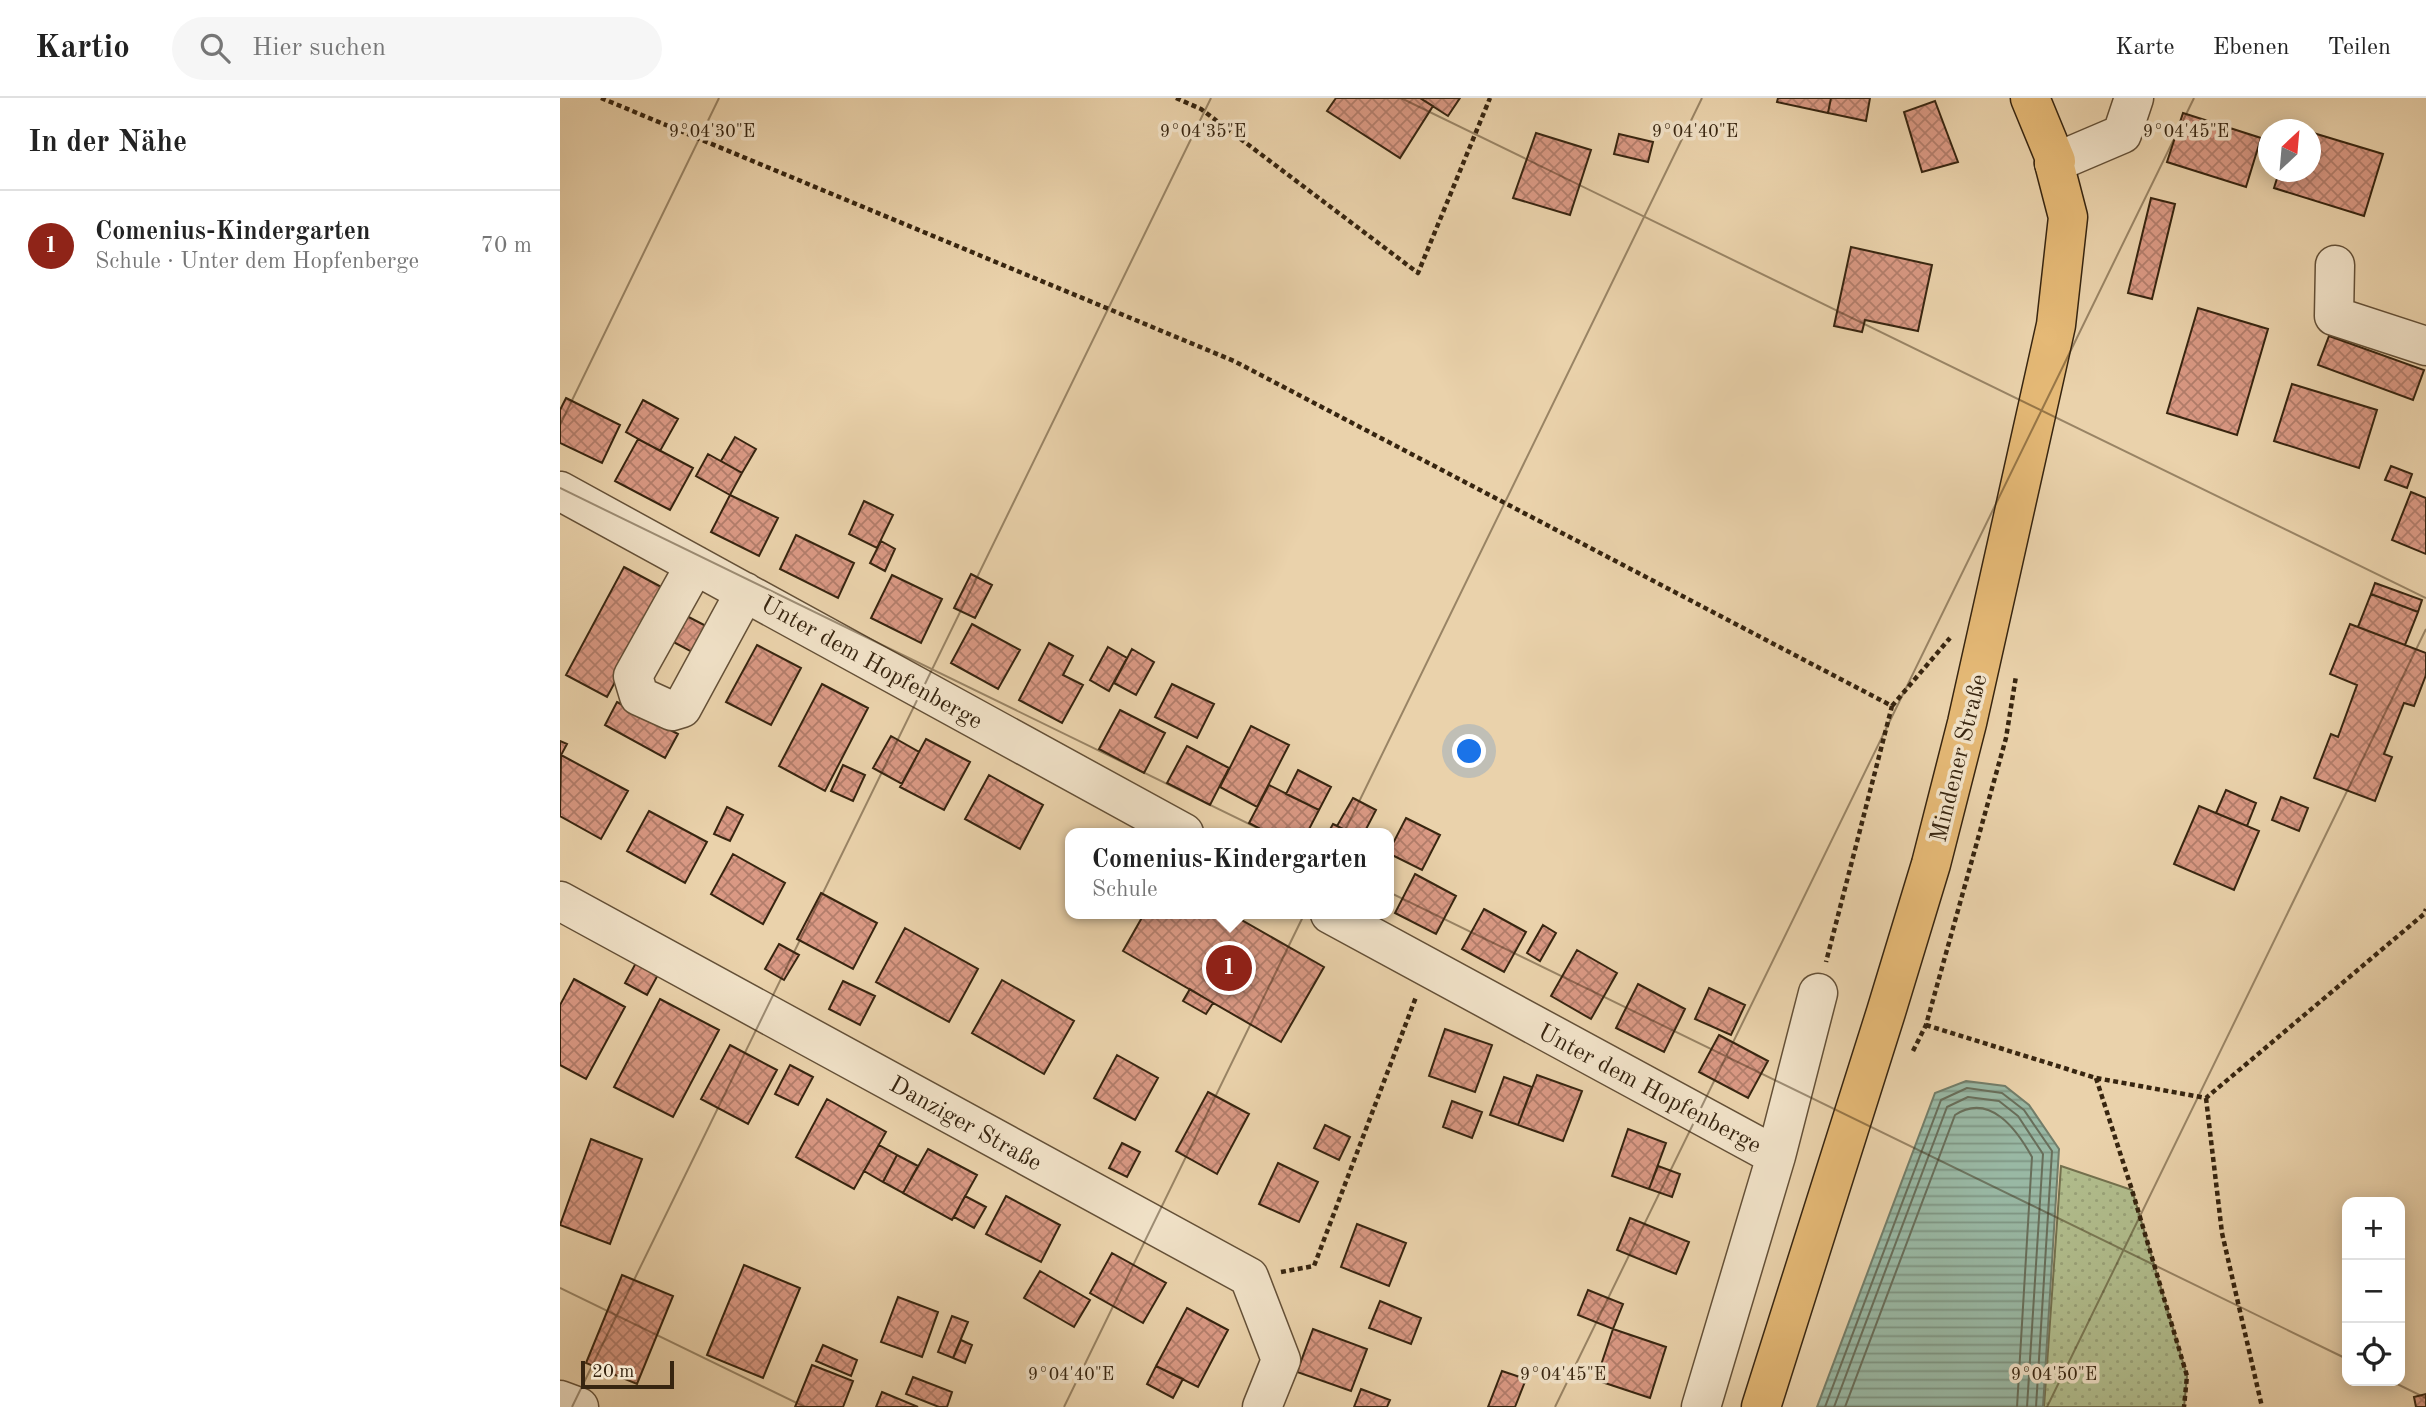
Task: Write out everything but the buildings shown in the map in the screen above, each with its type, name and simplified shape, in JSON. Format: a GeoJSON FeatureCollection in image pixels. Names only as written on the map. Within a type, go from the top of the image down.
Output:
{"type":"FeatureCollection","features":[{"type":"Feature","properties":{"kind":"main road","name":"Mindener Straße"},"geometry":{"type":"LineString","coordinates":[[1761,1407],[1931,864],[1967,723],[2056,325],[2068,217],[2054,163],[2056,161],[2030,98]]}},
{"type":"Feature","properties":{"kind":"street"},"geometry":{"type":"LineString","coordinates":[[2054,163],[2122,134],[2134,98]]}},
{"type":"Feature","properties":{"kind":"street"},"geometry":{"type":"LineString","coordinates":[[2335,265],[2334,316],[2426,346]]}},
{"type":"Feature","properties":{"kind":"street","name":"Unter dem Hopfenberge"},"geometry":{"type":"LineString","coordinates":[[560,491],[1175,828]]}},
{"type":"Feature","properties":{"kind":"street"},"geometry":{"type":"LineString","coordinates":[[695,565],[633,677],[639,696],[672,711],[682,708],[745,592]]}},
{"type":"Feature","properties":{"kind":"street","name":"Danziger Straße"},"geometry":{"type":"LineString","coordinates":[[560,901],[1249,1277]]}},
{"type":"Feature","properties":{"kind":"street","name":"Unter dem Hopfenberge"},"geometry":{"type":"LineString","coordinates":[[1339,919],[1776,1156],[1701,1407]]}},
{"type":"Feature","properties":{"kind":"street"},"geometry":{"type":"LineString","coordinates":[[1776,1156],[1818,993]]}},
{"type":"Feature","properties":{"kind":"street"},"geometry":{"type":"LineString","coordinates":[[1249,1277],[1281,1360],[1262,1407]]}},
{"type":"Feature","properties":{"kind":"street"},"geometry":{"type":"LineString","coordinates":[[560,1400],[579,1407]]}},
{"type":"Feature","properties":{"kind":"path"},"geometry":{"type":"LineString","coordinates":[[601,98],[1234,361],[1892,706]]}},
{"type":"Feature","properties":{"kind":"path"},"geometry":{"type":"LineString","coordinates":[[1176,98],[1201,109],[1418,273],[1490,98]]}},
{"type":"Feature","properties":{"kind":"path"},"geometry":{"type":"LineString","coordinates":[[1818,993],[1892,706],[1941,648]]}},
{"type":"Feature","properties":{"kind":"path"},"geometry":{"type":"LineString","coordinates":[[2206,1098],[2424,914],[2426,909]]}},
{"type":"Feature","properties":{"kind":"path"},"geometry":{"type":"LineString","coordinates":[[1249,1277],[1314,1266],[1427,967]]}},
{"type":"Feature","properties":{"kind":"path"},"geometry":{"type":"LineString","coordinates":[[1926,1025],[2096,1078],[2206,1098]]}},
{"type":"Feature","properties":{"kind":"path"},"geometry":{"type":"LineString","coordinates":[[2096,1078],[2187,1377],[2184,1407]]}},
{"type":"Feature","properties":{"kind":"path"},"geometry":{"type":"LineString","coordinates":[[2206,1098],[2222,1233],[2262,1407]]}},
{"type":"Feature","properties":{"kind":"shaded area"},"geometry":{"type":"Polygon","coordinates":[[[2061,1166],[2132,1190],[2187,1376],[2184,1407],[2044,1407],[2061,1166]]]}},
{"type":"Feature","properties":{"kind":"water"},"geometry":{"type":"Polygon","coordinates":[[[1966,1081],[2005,1086],[2029,1105],[2059,1149],[2043,1407],[1817,1407],[1935,1093],[1966,1081]]]}},
{"type":"Feature","properties":{"kind":"place","name":"Comenius-Kindergarten"},"geometry":{"type":"Point","coordinates":[1229,968]}}]}
